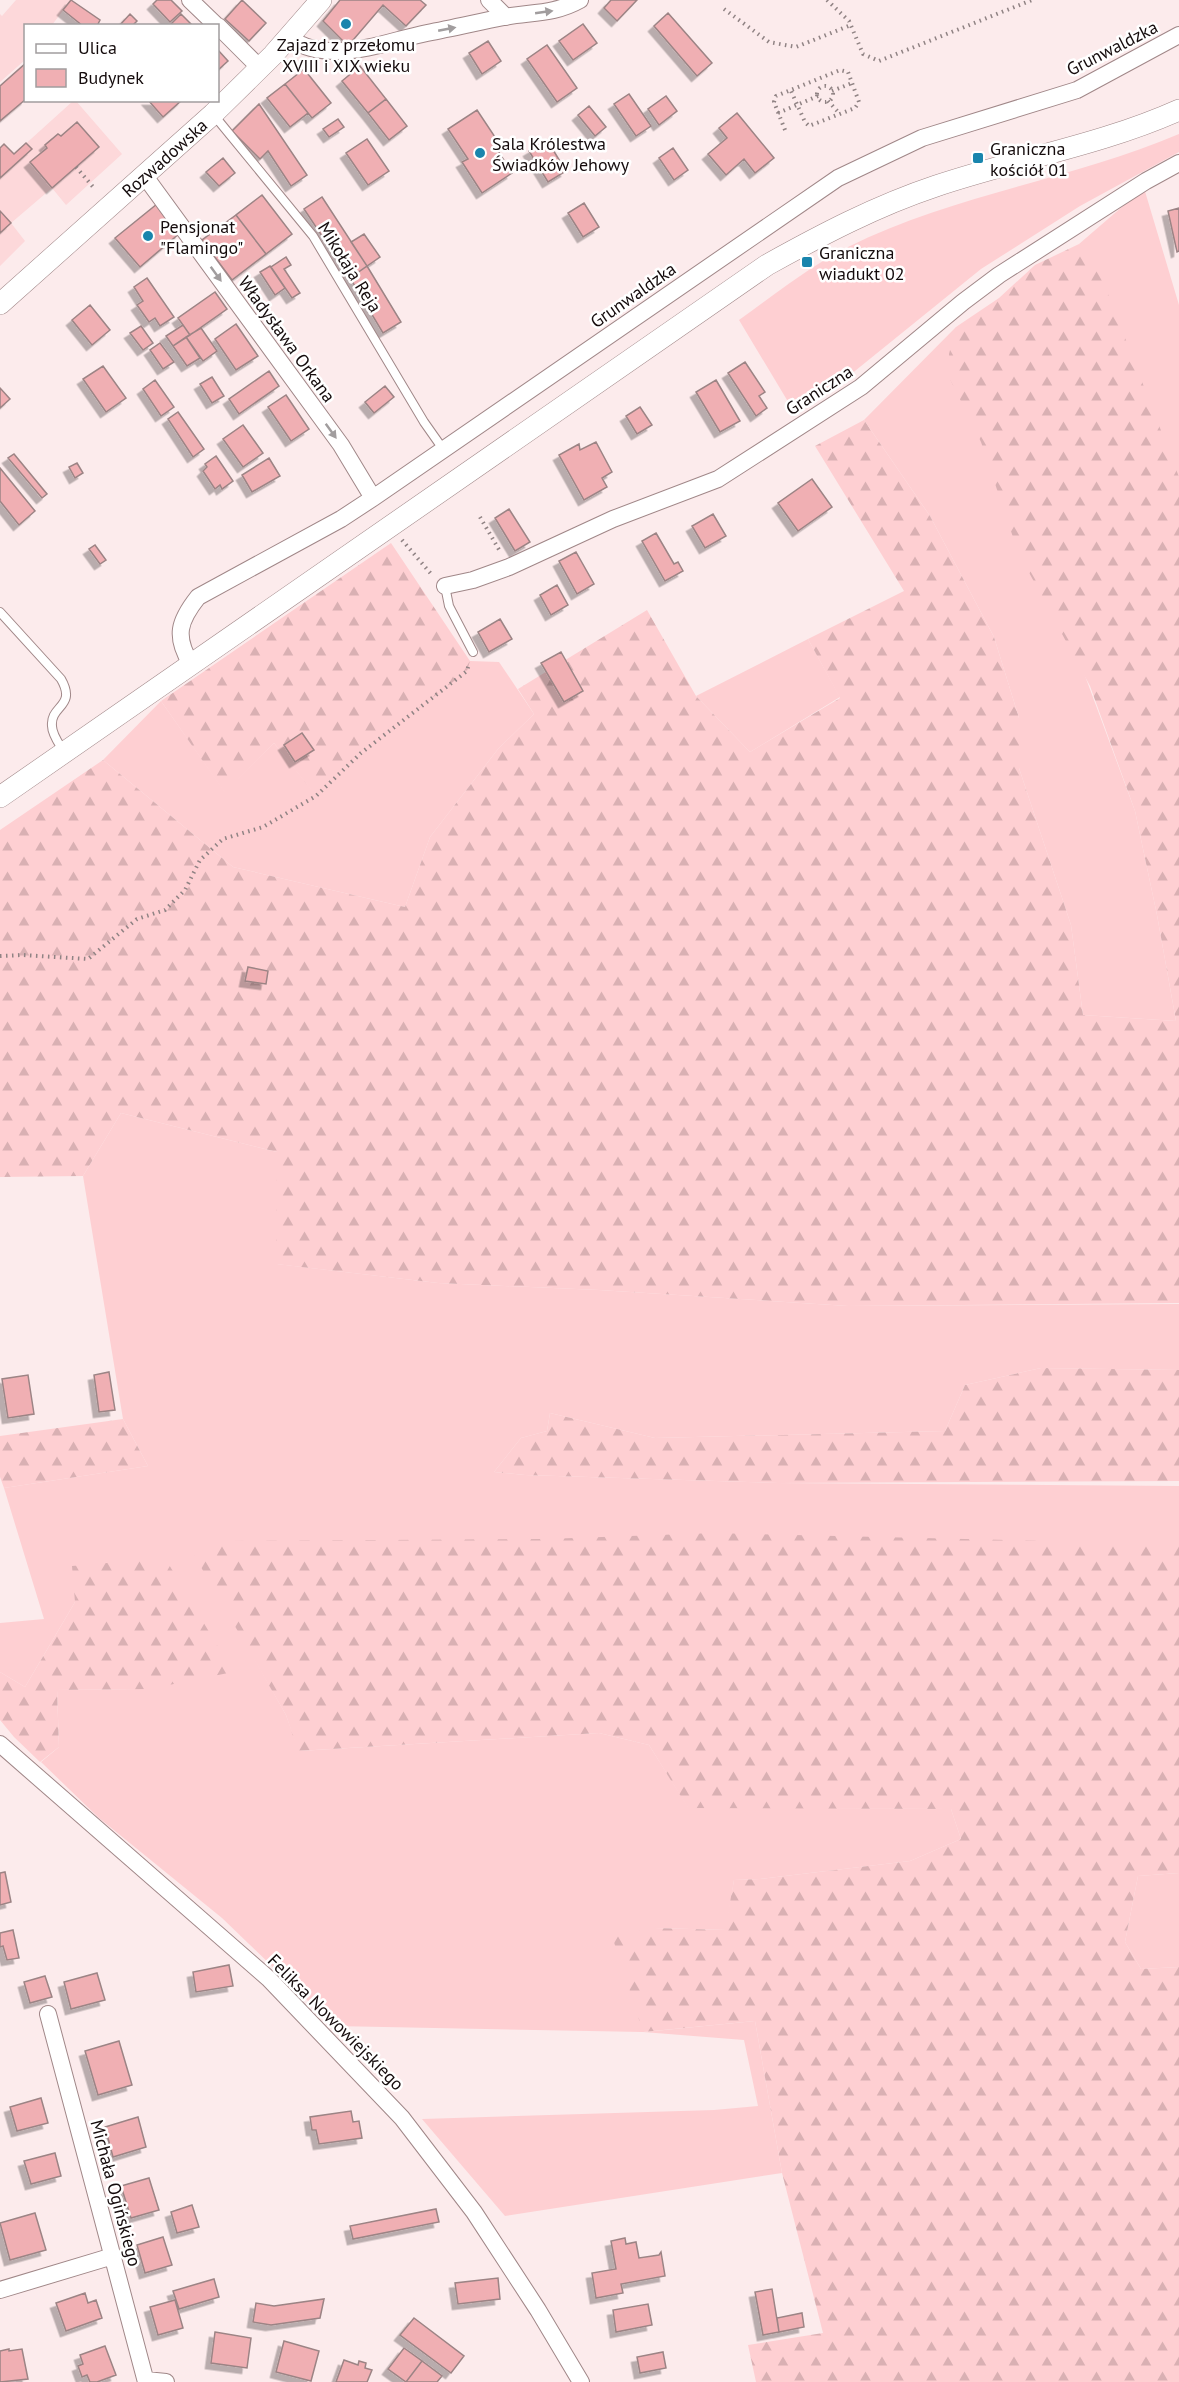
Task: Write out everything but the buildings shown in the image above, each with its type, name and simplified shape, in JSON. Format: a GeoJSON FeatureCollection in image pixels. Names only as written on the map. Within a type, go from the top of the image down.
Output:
{"type":"FeatureCollection","features":[{"type":"Feature","properties":{"kind":"street"},"geometry":{"type":"LineString","coordinates":[[190,0],[215,24]]}},
{"type":"Feature","properties":{"kind":"street","name":"Rozwadowska"},"geometry":{"type":"LineString","coordinates":[[0,304],[213,114],[260,68],[321,0]]}},
{"type":"Feature","properties":{"kind":"street"},"geometry":{"type":"LineString","coordinates":[[489,0],[506,17]]}},
{"type":"Feature","properties":{"kind":"street"},"geometry":{"type":"LineString","coordinates":[[289,37],[305,48],[337,51],[366,49],[405,38],[506,17],[563,9],[580,0]]}},
{"type":"Feature","properties":{"kind":"street"},"geometry":{"type":"LineString","coordinates":[[219,28],[260,68]]}},
{"type":"Feature","properties":{"kind":"street","name":"Grunwaldzka"},"geometry":{"type":"LineString","coordinates":[[191,664],[183,651],[180,629],[184,615],[198,597],[341,519],[374,498],[849,171],[922,138],[1077,90],[1179,35]]}},
{"type":"Feature","properties":{"kind":"street"},"geometry":{"type":"LineString","coordinates":[[0,797],[767,265],[836,227],[936,186],[1099,140],[1179,110]]}},
{"type":"Feature","properties":{"kind":"street","name":"Graniczna"},"geometry":{"type":"LineString","coordinates":[[445,586],[473,580],[509,567],[614,519],[718,479],[861,387],[999,275],[1146,181],[1179,163]]}},
{"type":"Feature","properties":{"kind":"street","name":"Władysława Orkana"},"geometry":{"type":"LineString","coordinates":[[144,175],[341,445],[374,498]]}},
{"type":"Feature","properties":{"kind":"street","name":"Feliksa Nowowiejskiego"},"geometry":{"type":"LineString","coordinates":[[0,1744],[268,1979],[402,2118],[474,2212],[538,2310],[581,2382]]}},
{"type":"Feature","properties":{"kind":"street","name":"Michała Ogińskiego"},"geometry":{"type":"LineString","coordinates":[[48,2014],[146,2381]]}},
{"type":"Feature","properties":{"kind":"street"},"geometry":{"type":"LineString","coordinates":[[0,2290],[113,2256]]}},
{"type":"Feature","properties":{"kind":"street"},"geometry":{"type":"LineString","coordinates":[[146,2381],[166,2382]]}},
{"type":"Feature","properties":{"kind":"lane","name":"Mikołaja Reja"},"geometry":{"type":"LineString","coordinates":[[213,114],[314,236],[424,422],[443,449]]}},
{"type":"Feature","properties":{"kind":"lane"},"geometry":{"type":"LineString","coordinates":[[445,586],[449,606],[473,652]]}},
{"type":"Feature","properties":{"kind":"lane"},"geometry":{"type":"LineString","coordinates":[[0,612],[61,679],[67,690],[67,699],[52,719],[51,728],[64,752]]}},
{"type":"Feature","properties":{"kind":"path"},"geometry":{"type":"LineString","coordinates":[[828,0],[851,25],[863,54],[879,61],[1032,0]]}},
{"type":"Feature","properties":{"kind":"path"},"geometry":{"type":"LineString","coordinates":[[724,9],[769,42],[796,47],[851,25]]}},
{"type":"Feature","properties":{"kind":"path"},"geometry":{"type":"LineString","coordinates":[[785,130],[774,99],[778,95],[843,69],[848,72],[859,105],[809,126],[791,91]]}},
{"type":"Feature","properties":{"kind":"path"},"geometry":{"type":"LineString","coordinates":[[832,91],[852,83]]}},
{"type":"Feature","properties":{"kind":"path"},"geometry":{"type":"LineString","coordinates":[[832,91],[828,87],[821,87],[817,92],[821,101],[828,101],[840,114]]}},
{"type":"Feature","properties":{"kind":"path"},"geometry":{"type":"LineString","coordinates":[[828,101],[832,96],[832,91]]}},
{"type":"Feature","properties":{"kind":"path"},"geometry":{"type":"LineString","coordinates":[[778,113],[818,96]]}},
{"type":"Feature","properties":{"kind":"path"},"geometry":{"type":"LineString","coordinates":[[76,167],[94,188]]}},
{"type":"Feature","properties":{"kind":"path"},"geometry":{"type":"LineString","coordinates":[[480,517],[509,567]]}},
{"type":"Feature","properties":{"kind":"path"},"geometry":{"type":"LineString","coordinates":[[392,525],[421,564],[445,586]]}},
{"type":"Feature","properties":{"kind":"path"},"geometry":{"type":"LineString","coordinates":[[0,956],[88,959],[137,919],[165,910],[185,890],[200,860],[223,838],[263,827],[316,796],[361,753],[467,671],[473,652]]}},
{"type":"Feature","properties":{"kind":"shaded area"},"geometry":{"type":"Polygon","coordinates":[[[16,0],[71,0],[53,24],[24,24],[24,61],[0,82],[0,14],[2,16],[16,0]]]}},
{"type":"Feature","properties":{"kind":"shaded area"},"geometry":{"type":"Polygon","coordinates":[[[72,102],[77,102],[122,154],[66,205],[52,188],[11,223],[25,241],[0,266],[0,167],[72,102]]]}},
{"type":"Feature","properties":{"kind":"green space"},"geometry":{"type":"Polygon","coordinates":[[[1179,134],[1179,152],[1080,206],[981,269],[850,375],[793,410],[739,320],[820,263],[888,229],[929,213],[1097,164],[1179,134]]]}},
{"type":"Feature","properties":{"kind":"green space"},"geometry":{"type":"Polygon","coordinates":[[[1144,188],[1179,305],[1179,486],[1079,244],[1144,188]]]}},
{"type":"Feature","properties":{"kind":"green space"},"geometry":{"type":"Polygon","coordinates":[[[1079,244],[1094,258],[1179,477],[1179,1303],[848,1306],[599,1290],[438,1283],[276,1264],[277,1152],[121,1113],[83,1176],[0,1177],[0,830],[103,760],[233,867],[405,907],[430,837],[498,749],[534,714],[518,689],[647,610],[696,696],[750,752],[840,698],[808,639],[904,591],[815,446],[864,420],[930,516],[994,637],[1019,718],[1019,768],[1071,925],[1083,1015],[1176,1021],[1135,811],[1090,686],[1018,552],[981,442],[950,379],[949,354],[956,327],[999,298],[1035,265],[1079,244]]]}},
{"type":"Feature","properties":{"kind":"green space"},"geometry":{"type":"Polygon","coordinates":[[[956,327],[1135,811],[1176,1021],[1083,1015],[1071,925],[1019,768],[1019,718],[994,637],[930,516],[864,420],[956,327]]]}},
{"type":"Feature","properties":{"kind":"green space"},"geometry":{"type":"Polygon","coordinates":[[[391,543],[470,661],[467,671],[361,753],[316,796],[274,743],[225,793],[161,701],[391,543]]]}},
{"type":"Feature","properties":{"kind":"green space"},"geometry":{"type":"Polygon","coordinates":[[[808,639],[840,697],[750,752],[696,696],[808,639]]]}},
{"type":"Feature","properties":{"kind":"green space"},"geometry":{"type":"Polygon","coordinates":[[[470,661],[499,662],[534,714],[498,749],[430,837],[405,907],[233,867],[103,760],[161,701],[225,792],[274,743],[316,795],[361,753],[447,684],[470,661]]]}},
{"type":"Feature","properties":{"kind":"green space"},"geometry":{"type":"Polygon","coordinates":[[[121,1113],[277,1152],[277,1264],[438,1283],[599,1290],[848,1306],[1179,1304],[1179,1370],[1041,1368],[965,1385],[945,1431],[655,1438],[550,1413],[547,1431],[521,1438],[494,1472],[778,1483],[1179,1486],[1179,1546],[254,1658],[286,1715],[299,1751],[599,1733],[649,1745],[688,1807],[951,1809],[961,1839],[910,1861],[734,1880],[726,1930],[655,1928],[644,2032],[755,2021],[782,2173],[505,2216],[422,2119],[714,2110],[758,2106],[744,2040],[643,2032],[334,2026],[222,1918],[99,1818],[41,1762],[59,1747],[57,1690],[140,1689],[75,1602],[25,1687],[0,1672],[0,1623],[44,1619],[4,1488],[148,1466],[123,1419],[83,1176],[121,1113]]]}},
{"type":"Feature","properties":{"kind":"green space"},"geometry":{"type":"Polygon","coordinates":[[[1041,1368],[1179,1370],[1179,1481],[778,1483],[494,1472],[521,1438],[547,1431],[550,1413],[655,1438],[945,1431],[965,1385],[1041,1368]]]}},
{"type":"Feature","properties":{"kind":"green space"},"geometry":{"type":"Polygon","coordinates":[[[123,1419],[148,1466],[4,1488],[0,1477],[0,1436],[123,1419]]]}},
{"type":"Feature","properties":{"kind":"green space"},"geometry":{"type":"Polygon","coordinates":[[[714,1533],[1179,1544],[1179,1873],[1138,1876],[1125,1942],[1141,1969],[1179,1967],[1179,2382],[756,2382],[748,2345],[823,2333],[782,2173],[755,2021],[643,2032],[612,1936],[655,1928],[725,1930],[734,1880],[910,1861],[961,1839],[951,1809],[688,1808],[649,1745],[599,1733],[298,1751],[286,1715],[194,1555],[232,1541],[546,1539],[714,1533]]]}},
{"type":"Feature","properties":{"kind":"green space"},"geometry":{"type":"Polygon","coordinates":[[[165,1558],[233,1672],[149,1689],[57,1690],[59,1747],[40,1762],[0,1720],[0,1672],[25,1687],[75,1602],[72,1566],[165,1558]]]}},
{"type":"Feature","properties":{"kind":"green space"},"geometry":{"type":"Polygon","coordinates":[[[1179,1873],[1179,1967],[1141,1969],[1125,1942],[1138,1876],[1179,1873]]]}},
{"type":"Feature","properties":{"kind":"place","name":"Zajazd z przełomu XVIII i XIX wieku"},"geometry":{"type":"Point","coordinates":[346,24]}},
{"type":"Feature","properties":{"kind":"place","name":"Sala Królestwa Świadków Jehowy"},"geometry":{"type":"Point","coordinates":[480,153]}},
{"type":"Feature","properties":{"kind":"place","name":"Graniczna kościół 01"},"geometry":{"type":"Point","coordinates":[978,158]}},
{"type":"Feature","properties":{"kind":"place","name":"Pensjonat \"Flamingo\""},"geometry":{"type":"Point","coordinates":[148,236]}},
{"type":"Feature","properties":{"kind":"place","name":"Graniczna wiadukt 02"},"geometry":{"type":"Point","coordinates":[807,262]}}]}
